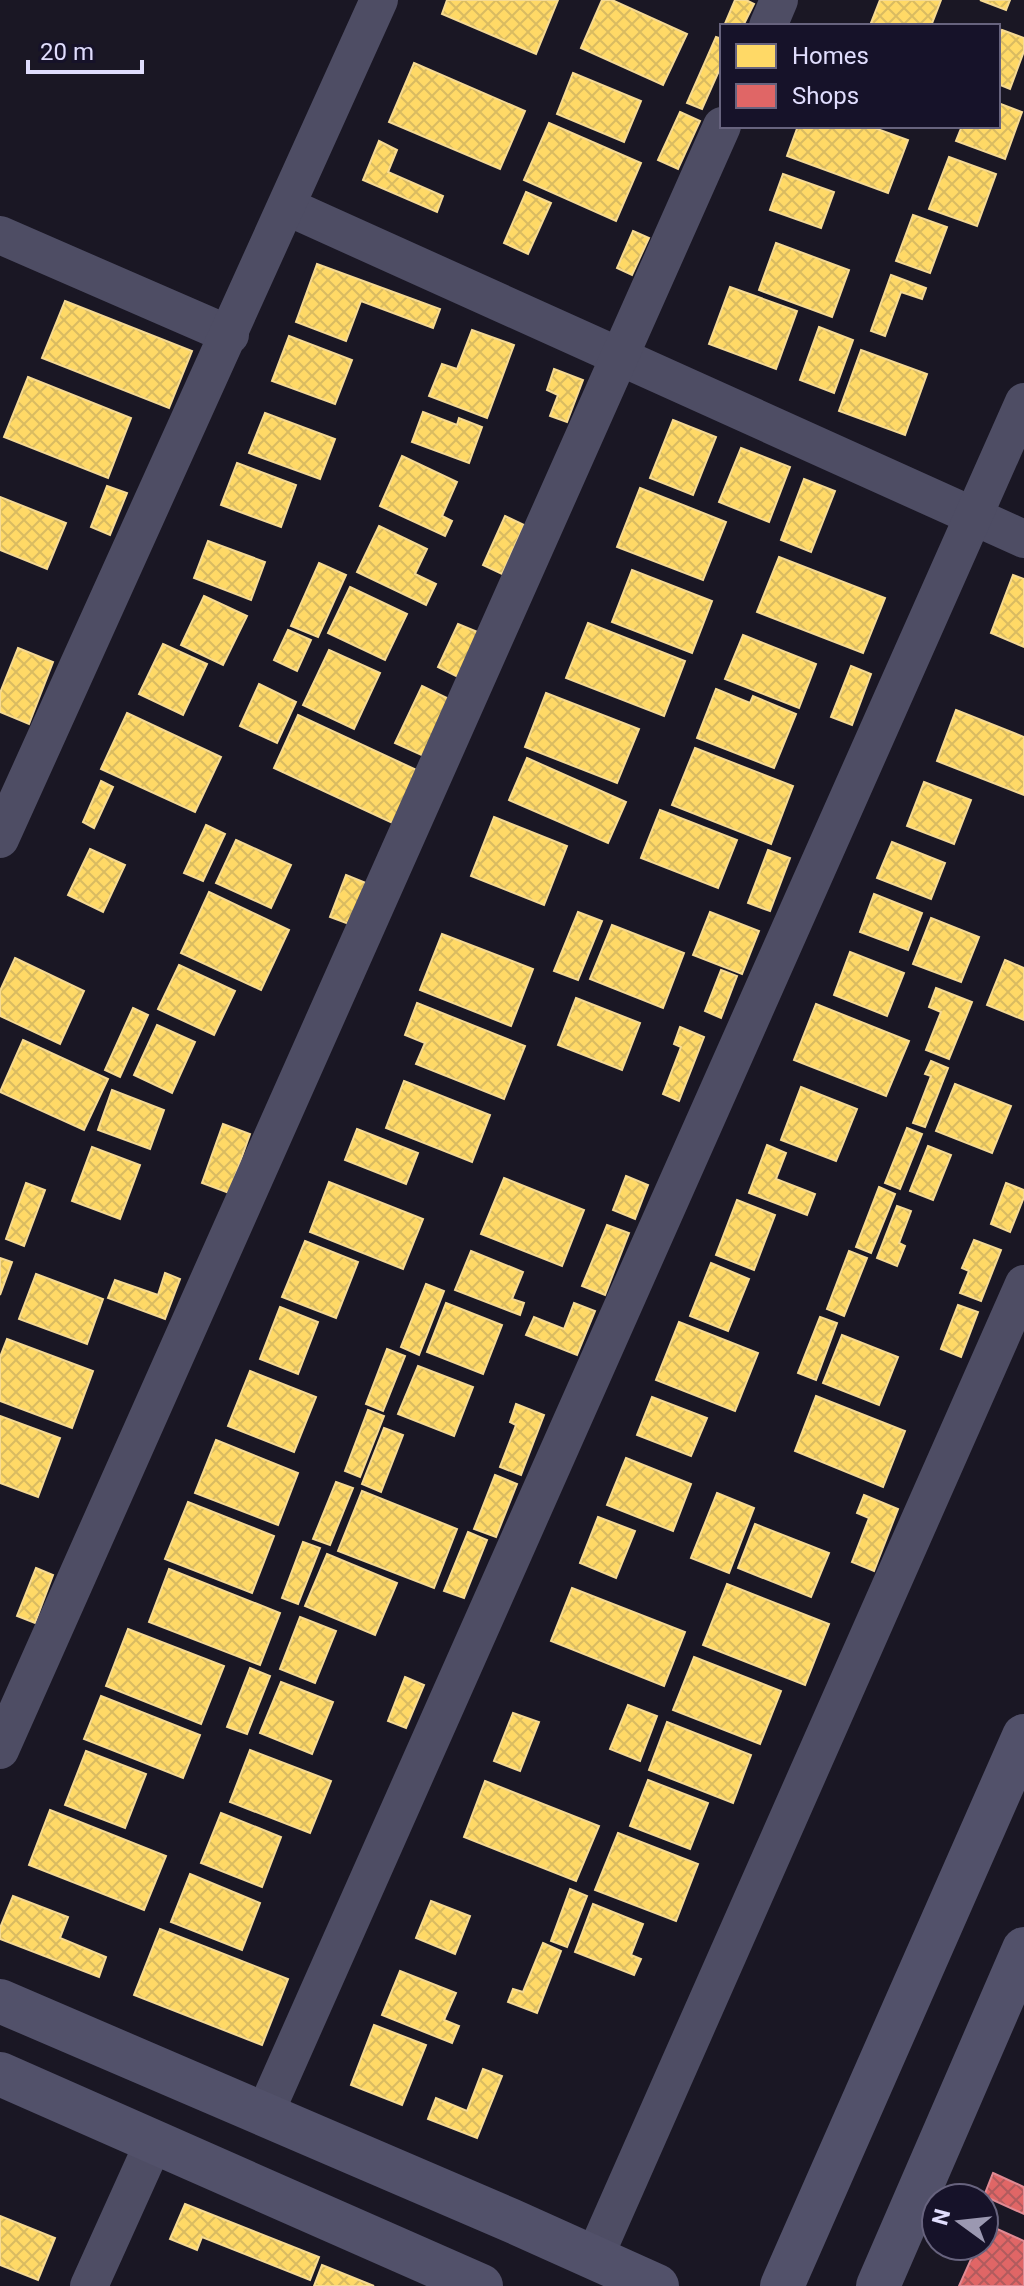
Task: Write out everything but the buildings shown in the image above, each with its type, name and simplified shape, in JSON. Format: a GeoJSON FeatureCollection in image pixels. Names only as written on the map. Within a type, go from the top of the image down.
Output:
{"type":"FeatureCollection","features":[{"type":"Feature","properties":{"kind":"street"},"geometry":{"type":"LineString","coordinates":[[0,839],[379,0]]}},
{"type":"Feature","properties":{"kind":"street"},"geometry":{"type":"LineString","coordinates":[[769,24],[779,0]]}},
{"type":"Feature","properties":{"kind":"street"},"geometry":{"type":"LineString","coordinates":[[0,1750],[721,128]]}},
{"type":"Feature","properties":{"kind":"street"},"geometry":{"type":"LineString","coordinates":[[288,207],[1024,539]]}},
{"type":"Feature","properties":{"kind":"street"},"geometry":{"type":"LineString","coordinates":[[0,235],[230,335]]}},
{"type":"Feature","properties":{"kind":"street"},"geometry":{"type":"LineString","coordinates":[[264,2115],[1024,402]]}},
{"type":"Feature","properties":{"kind":"street"},"geometry":{"type":"LineString","coordinates":[[594,2258],[1024,1284]]}},
{"type":"Feature","properties":{"kind":"street"},"geometry":{"type":"LineString","coordinates":[[782,2286],[1024,1736]]}},
{"type":"Feature","properties":{"kind":"street"},"geometry":{"type":"LineString","coordinates":[[878,2286],[1024,1949]]}},
{"type":"Feature","properties":{"kind":"street"},"geometry":{"type":"LineString","coordinates":[[0,2001],[657,2286]]}},
{"type":"Feature","properties":{"kind":"street"},"geometry":{"type":"LineString","coordinates":[[0,2074],[481,2286]]}},
{"type":"Feature","properties":{"kind":"street"},"geometry":{"type":"LineString","coordinates":[[89,2286],[154,2142]]}}]}
